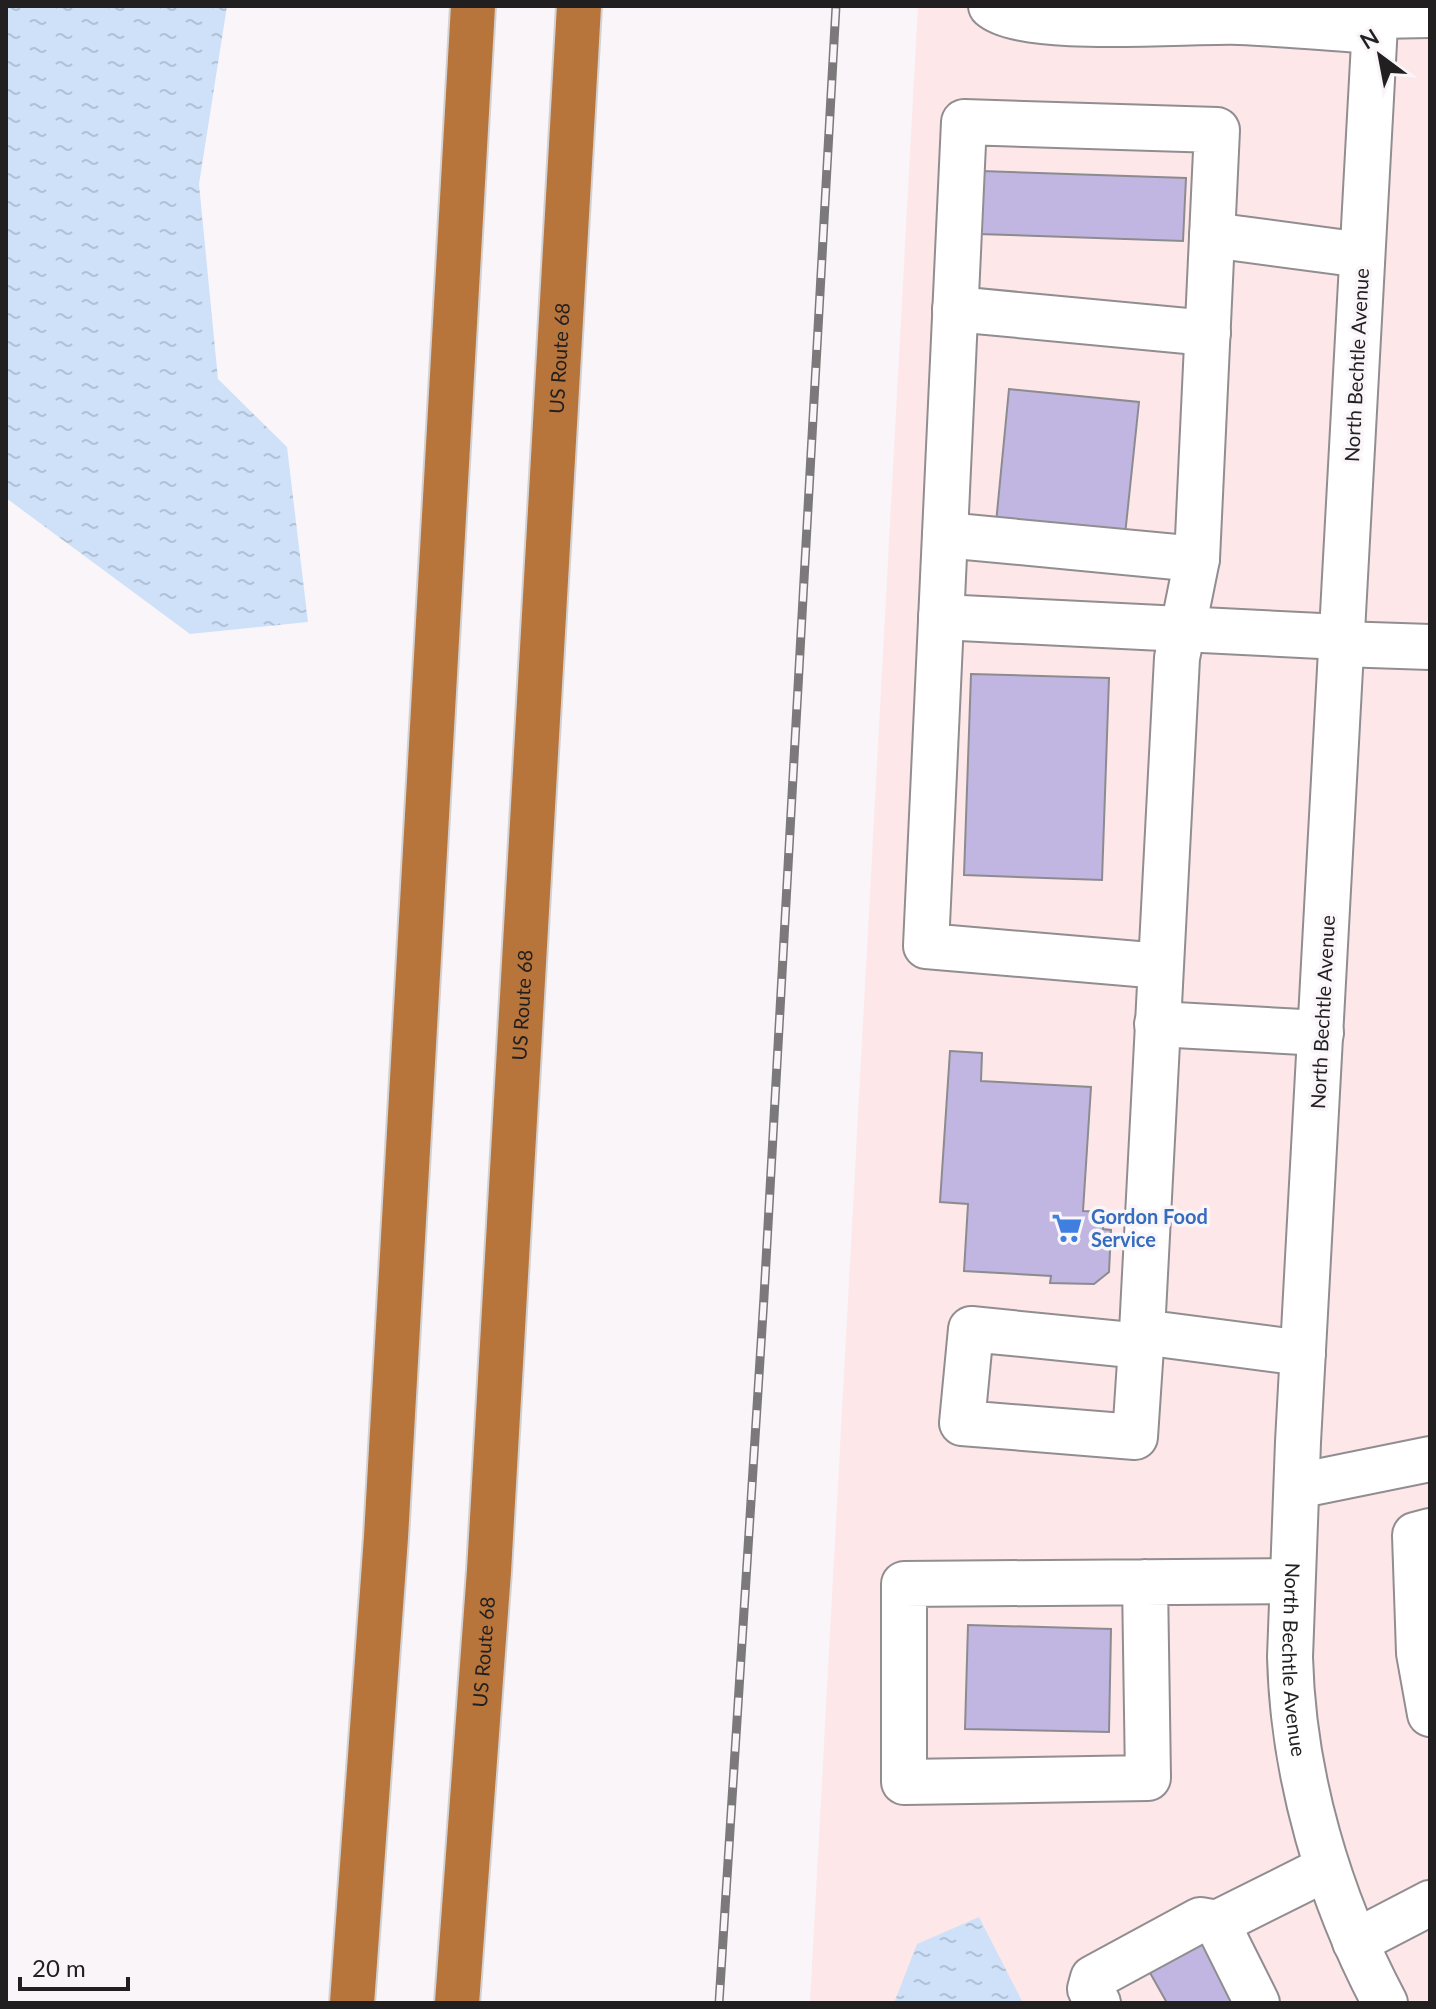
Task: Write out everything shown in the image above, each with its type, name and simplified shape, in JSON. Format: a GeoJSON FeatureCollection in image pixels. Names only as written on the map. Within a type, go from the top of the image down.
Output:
{"type":"FeatureCollection","features":[{"type":"Feature","properties":{"kind":"highway"},"geometry":{"type":"LineString","coordinates":[[352,2003],[386,1537],[473,6]]}},
{"type":"Feature","properties":{"kind":"highway","name":"US Route 68"},"geometry":{"type":"LineString","coordinates":[[457,2003],[489,1571],[579,6]]}},
{"type":"Feature","properties":{"kind":"street"},"geometry":{"type":"LineString","coordinates":[[991,6],[1001,15],[1049,22],[1239,14],[1376,18],[1430,15]]}},
{"type":"Feature","properties":{"kind":"street","name":"North Bechtle Avenue"},"geometry":{"type":"LineString","coordinates":[[1376,18],[1303,1353],[1292,1581],[1291,1686],[1307,1785],[1327,1868],[1355,1942],[1385,2003]]}},
{"type":"Feature","properties":{"kind":"street"},"geometry":{"type":"LineString","coordinates":[[1161,966],[926,946],[964,122],[1217,130],[1197,559],[1177,658],[1161,966],[1157,1024],[1141,1339],[1303,1353]]}},
{"type":"Feature","properties":{"kind":"street"},"geometry":{"type":"LineString","coordinates":[[1212,235],[1362,255]]}},
{"type":"Feature","properties":{"kind":"street"},"geometry":{"type":"LineString","coordinates":[[955,309],[1208,333]]}},
{"type":"Feature","properties":{"kind":"street"},"geometry":{"type":"LineString","coordinates":[[945,535],[1197,559]]}},
{"type":"Feature","properties":{"kind":"street"},"geometry":{"type":"LineString","coordinates":[[941,617],[1430,647]]}},
{"type":"Feature","properties":{"kind":"street"},"geometry":{"type":"LineString","coordinates":[[1157,1024],[1321,1033]]}},
{"type":"Feature","properties":{"kind":"street"},"geometry":{"type":"LineString","coordinates":[[1297,1486],[1430,1459]]}},
{"type":"Feature","properties":{"kind":"street"},"geometry":{"type":"LineString","coordinates":[[1430,1531],[1415,1535],[1419,1653],[1430,1714]]}},
{"type":"Feature","properties":{"kind":"street"},"geometry":{"type":"LineString","coordinates":[[1145,1582],[1148,1778],[904,1782],[904,1584],[1145,1582],[1292,1581]]}},
{"type":"Feature","properties":{"kind":"street"},"geometry":{"type":"LineString","coordinates":[[1098,2003],[1090,1989],[1093,1978],[1200,1920],[1217,1923],[1327,1868]]}},
{"type":"Feature","properties":{"kind":"street"},"geometry":{"type":"LineString","coordinates":[[1355,1942],[1430,1903]]}},
{"type":"Feature","properties":{"kind":"street"},"geometry":{"type":"LineString","coordinates":[[1217,1923],[1257,2003]]}},
{"type":"Feature","properties":{"kind":"shaded area"},"geometry":{"type":"Polygon","coordinates":[[[918,6],[1430,6],[1430,2003],[810,2003],[918,6]]]}},
{"type":"Feature","properties":{"kind":"water"},"geometry":{"type":"Polygon","coordinates":[[[6,6],[227,6],[199,184],[218,379],[287,447],[308,622],[190,634],[6,498],[6,6]]]}},
{"type":"Feature","properties":{"kind":"water"},"geometry":{"type":"Polygon","coordinates":[[[979,1917],[1023,2003],[894,2003],[917,1944],[979,1917]]]}},
{"type":"Feature","properties":{"kind":"building"},"geometry":{"type":"Polygon","coordinates":[[[981,171],[1186,178],[1183,241],[978,234],[981,171]]]}},
{"type":"Feature","properties":{"kind":"building"},"geometry":{"type":"Polygon","coordinates":[[[1009,389],[1139,402],[1125,535],[996,523],[1009,389]]]}},
{"type":"Feature","properties":{"kind":"building"},"geometry":{"type":"Polygon","coordinates":[[[971,674],[1109,678],[1102,880],[964,875],[971,674]]]}},
{"type":"Feature","properties":{"kind":"building"},"geometry":{"type":"Polygon","coordinates":[[[950,1051],[982,1053],[981,1081],[1091,1087],[1083,1211],[1104,1212],[1103,1229],[1111,1230],[1109,1272],[1094,1284],[1050,1283],[1051,1276],[964,1271],[968,1204],[940,1202],[950,1051]]]}},
{"type":"Feature","properties":{"kind":"building"},"geometry":{"type":"Polygon","coordinates":[[[968,1625],[1111,1629],[1109,1732],[965,1729],[968,1625]]]}},
{"type":"Feature","properties":{"kind":"building"},"geometry":{"type":"Polygon","coordinates":[[[1199,1934],[1236,2003],[1167,2003],[1145,1964],[1199,1934]]]}},
{"type":"Feature","properties":{"kind":"railway"},"geometry":{"type":"LineString","coordinates":[[719,2003],[764,1297],[836,6]]}},
{"type":"Feature","properties":{"kind":"place","name":"Gordon Food Service"},"geometry":{"type":"Point","coordinates":[1067,1228]}}]}
